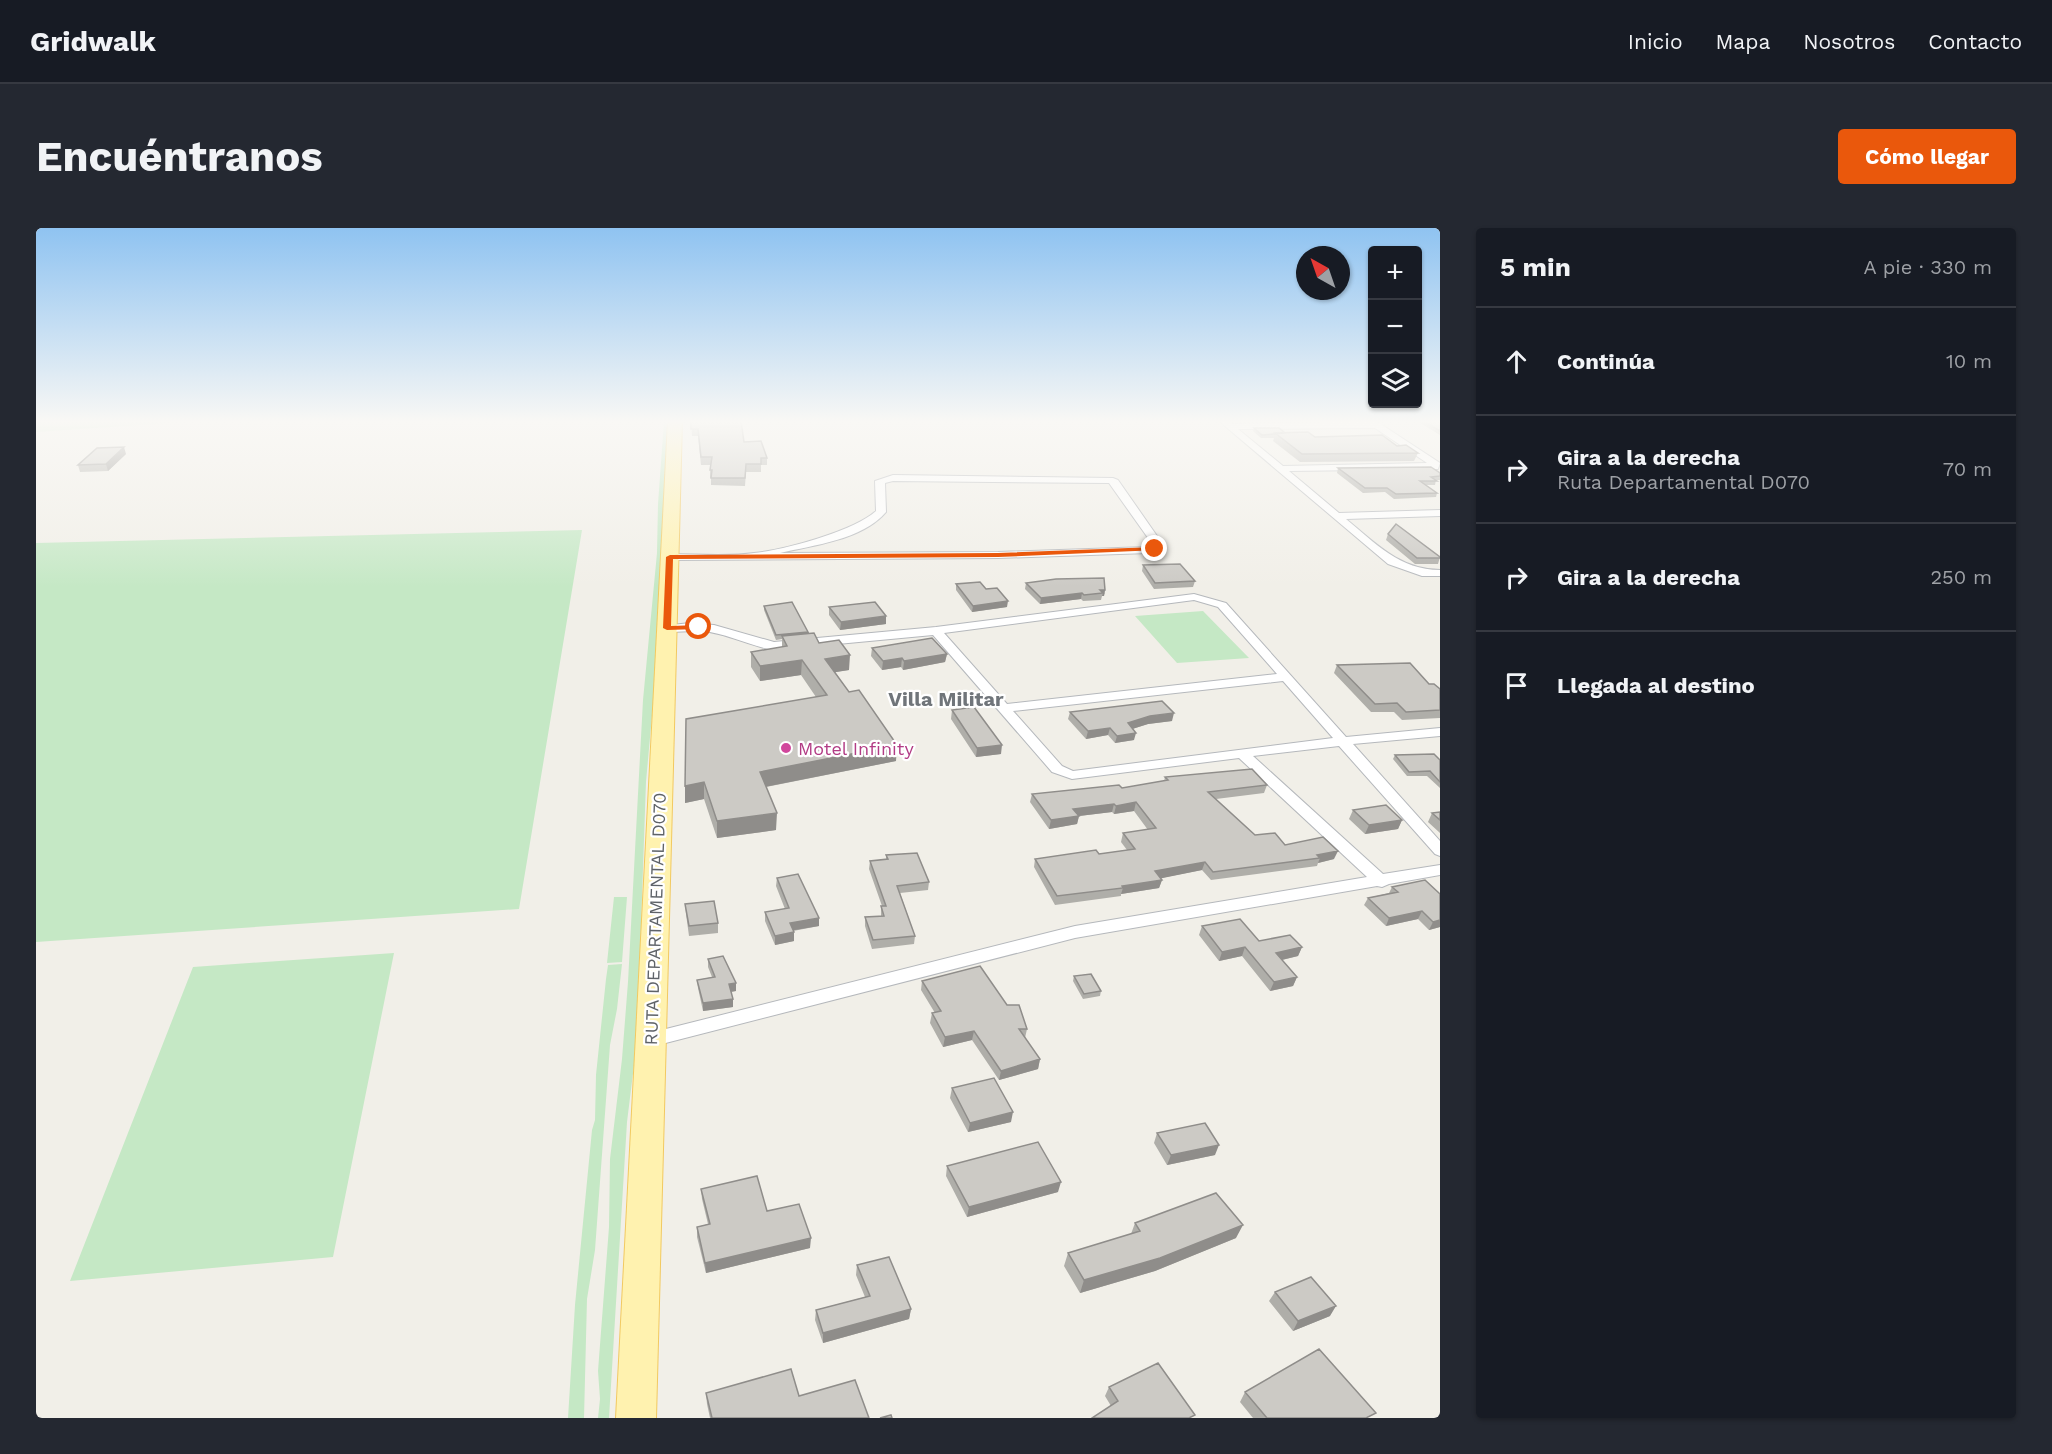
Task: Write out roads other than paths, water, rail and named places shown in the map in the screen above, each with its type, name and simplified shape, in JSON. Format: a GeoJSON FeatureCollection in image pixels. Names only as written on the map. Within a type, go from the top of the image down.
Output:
{"type":"FeatureCollection","features":[{"type":"Feature","properties":{"kind":"main road","name":"RUTA DEPARTAMENTAL D070"},"geometry":{"type":"LineString","coordinates":[[636,1418],[673,477]]}},
{"type":"Feature","properties":{"kind":"street"},"geometry":{"type":"LineString","coordinates":[[1289,477],[1392,562],[1422,573],[1440,573]]}},
{"type":"Feature","properties":{"kind":"street"},"geometry":{"type":"LineString","coordinates":[[670,557],[998,555],[1149,550],[1160,546],[1115,482],[1110,480],[893,478],[880,481],[881,512],[870,523],[760,555]]}},
{"type":"Feature","properties":{"kind":"street"},"geometry":{"type":"LineString","coordinates":[[1336,516],[1440,513]]}},
{"type":"Feature","properties":{"kind":"street"},"geometry":{"type":"LineString","coordinates":[[667,628],[699,627],[730,632],[757,645],[774,646],[936,631],[1194,597],[1222,605],[1440,851]]}},
{"type":"Feature","properties":{"kind":"street"},"geometry":{"type":"LineString","coordinates":[[936,631],[1057,769],[1072,775],[1343,741],[1440,732]]}},
{"type":"Feature","properties":{"kind":"street"},"geometry":{"type":"LineString","coordinates":[[1004,708],[1285,677]]}},
{"type":"Feature","properties":{"kind":"street"},"geometry":{"type":"LineString","coordinates":[[1242,754],[1382,882]]}},
{"type":"Feature","properties":{"kind":"street"},"geometry":{"type":"LineString","coordinates":[[650,1040],[1075,932],[1382,882],[1440,870]]}},
{"type":"Feature","properties":{"kind":"place","name":"Motel Infinity"},"geometry":{"type":"Point","coordinates":[786,748]}},
{"type":"Feature","properties":{"kind":"district","name":"Villa Militar"},"geometry":{"type":"Point","coordinates":[946,699]}}]}
